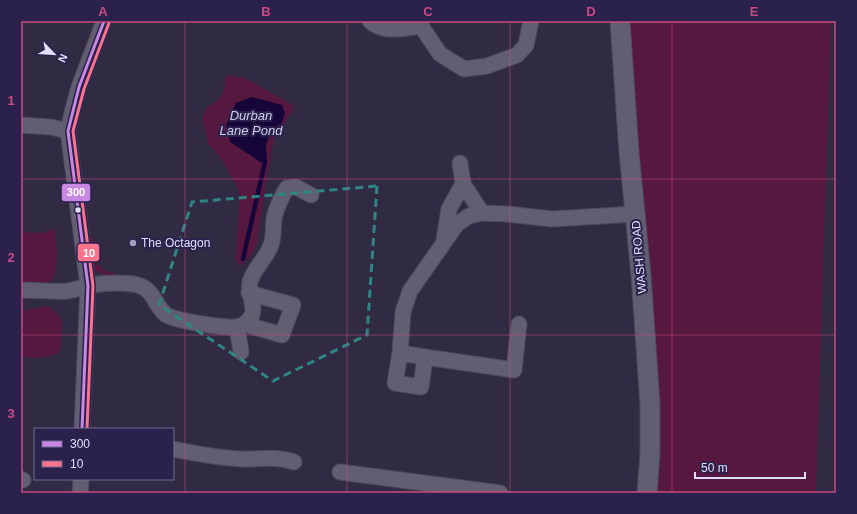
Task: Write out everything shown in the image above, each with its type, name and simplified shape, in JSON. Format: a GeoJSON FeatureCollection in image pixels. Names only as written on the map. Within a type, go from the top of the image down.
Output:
{"type":"FeatureCollection","features":[{"type":"Feature","properties":{"kind":"street"},"geometry":{"type":"LineString","coordinates":[[82,428],[88,286],[68,131],[79,87],[104,21]]}},
{"type":"Feature","properties":{"kind":"street"},"geometry":{"type":"LineString","coordinates":[[370,21],[381,27],[392,29],[421,24],[440,54],[464,69],[487,66],[517,55],[526,45],[531,21]]}},
{"type":"Feature","properties":{"kind":"street","name":"WASH ROAD"},"geometry":{"type":"LineString","coordinates":[[620,21],[629,152],[641,275],[650,404],[650,454],[647,493]]}},
{"type":"Feature","properties":{"kind":"street"},"geometry":{"type":"LineString","coordinates":[[21,125],[50,127],[68,131]]}},
{"type":"Feature","properties":{"kind":"street"},"geometry":{"type":"LineString","coordinates":[[460,163],[463,184],[482,213]]}},
{"type":"Feature","properties":{"kind":"street"},"geometry":{"type":"LineString","coordinates":[[443,243],[449,209],[463,184]]}},
{"type":"Feature","properties":{"kind":"street"},"geometry":{"type":"LineString","coordinates":[[241,326],[247,323],[253,313],[252,302],[248,293],[250,281],[257,268],[266,257],[271,244],[274,218],[280,200],[287,188],[296,187],[311,195]]}},
{"type":"Feature","properties":{"kind":"street"},"geometry":{"type":"LineString","coordinates":[[426,358],[421,387],[395,383],[400,353],[403,312],[410,291],[457,224],[469,216],[482,213],[552,219],[635,214]]}},
{"type":"Feature","properties":{"kind":"street"},"geometry":{"type":"LineString","coordinates":[[21,290],[67,291],[106,283],[134,284],[151,293],[165,313],[173,318],[190,322],[241,326],[282,334],[293,305],[248,293]]}},
{"type":"Feature","properties":{"kind":"street"},"geometry":{"type":"LineString","coordinates":[[400,353],[514,370],[519,324]]}},
{"type":"Feature","properties":{"kind":"street"},"geometry":{"type":"LineString","coordinates":[[241,326],[241,352]]}},
{"type":"Feature","properties":{"kind":"street"},"geometry":{"type":"LineString","coordinates":[[174,449],[203,455],[287,459],[294,462]]}},
{"type":"Feature","properties":{"kind":"street"},"geometry":{"type":"LineString","coordinates":[[340,472],[500,493]]}},
{"type":"Feature","properties":{"kind":"street"},"geometry":{"type":"LineString","coordinates":[[80,493],[81,480]]}},
{"type":"Feature","properties":{"kind":"highlighted area"},"geometry":{"type":"Polygon","coordinates":[[[377,186],[367,335],[273,381],[159,305],[192,202],[377,186]]]}},
{"type":"Feature","properties":{"kind":"shaded area"},"geometry":{"type":"Polygon","coordinates":[[[623,21],[831,21],[816,493],[651,493],[623,21]]]}},
{"type":"Feature","properties":{"kind":"shaded area"},"geometry":{"type":"Polygon","coordinates":[[[226,75],[245,78],[291,104],[294,109],[276,135],[271,152],[257,244],[251,256],[240,266],[235,260],[240,198],[237,187],[223,161],[209,145],[202,119],[206,108],[217,101],[224,90],[226,75]]]}},
{"type":"Feature","properties":{"kind":"shaded area"},"geometry":{"type":"Polygon","coordinates":[[[55,228],[57,257],[53,278],[49,282],[42,284],[21,284],[21,232],[44,233],[55,228]]]}},
{"type":"Feature","properties":{"kind":"shaded area"},"geometry":{"type":"Polygon","coordinates":[[[89,234],[99,245],[100,253],[97,264],[106,271],[116,275],[106,275],[94,270],[89,234]]]}},
{"type":"Feature","properties":{"kind":"shaded area"},"geometry":{"type":"Polygon","coordinates":[[[48,306],[61,318],[62,336],[58,354],[36,358],[23,356],[21,350],[21,311],[48,306]]]}},
{"type":"Feature","properties":{"kind":"water","name":"Durban Lane Pond"},"geometry":{"type":"Polygon","coordinates":[[[252,97],[282,105],[285,113],[282,123],[271,130],[266,145],[267,161],[262,163],[230,142],[226,125],[236,103],[252,97]]]}},
{"type":"Feature","properties":{"kind":"waterway"},"geometry":{"type":"LineString","coordinates":[[243,259],[265,162]]}},
{"type":"Feature","properties":{"kind":"transit line","name":"300"},"geometry":{"type":"LineString","coordinates":[[82,428],[88,286],[68,131],[79,87],[104,21]]}},
{"type":"Feature","properties":{"kind":"transit line","name":"10"},"geometry":{"type":"LineString","coordinates":[[87,428],[93,286],[73,131],[84,89],[109,23]]}},
{"type":"Feature","properties":{"kind":"place","name":"The Octagon"},"geometry":{"type":"Point","coordinates":[133,243]}}]}
